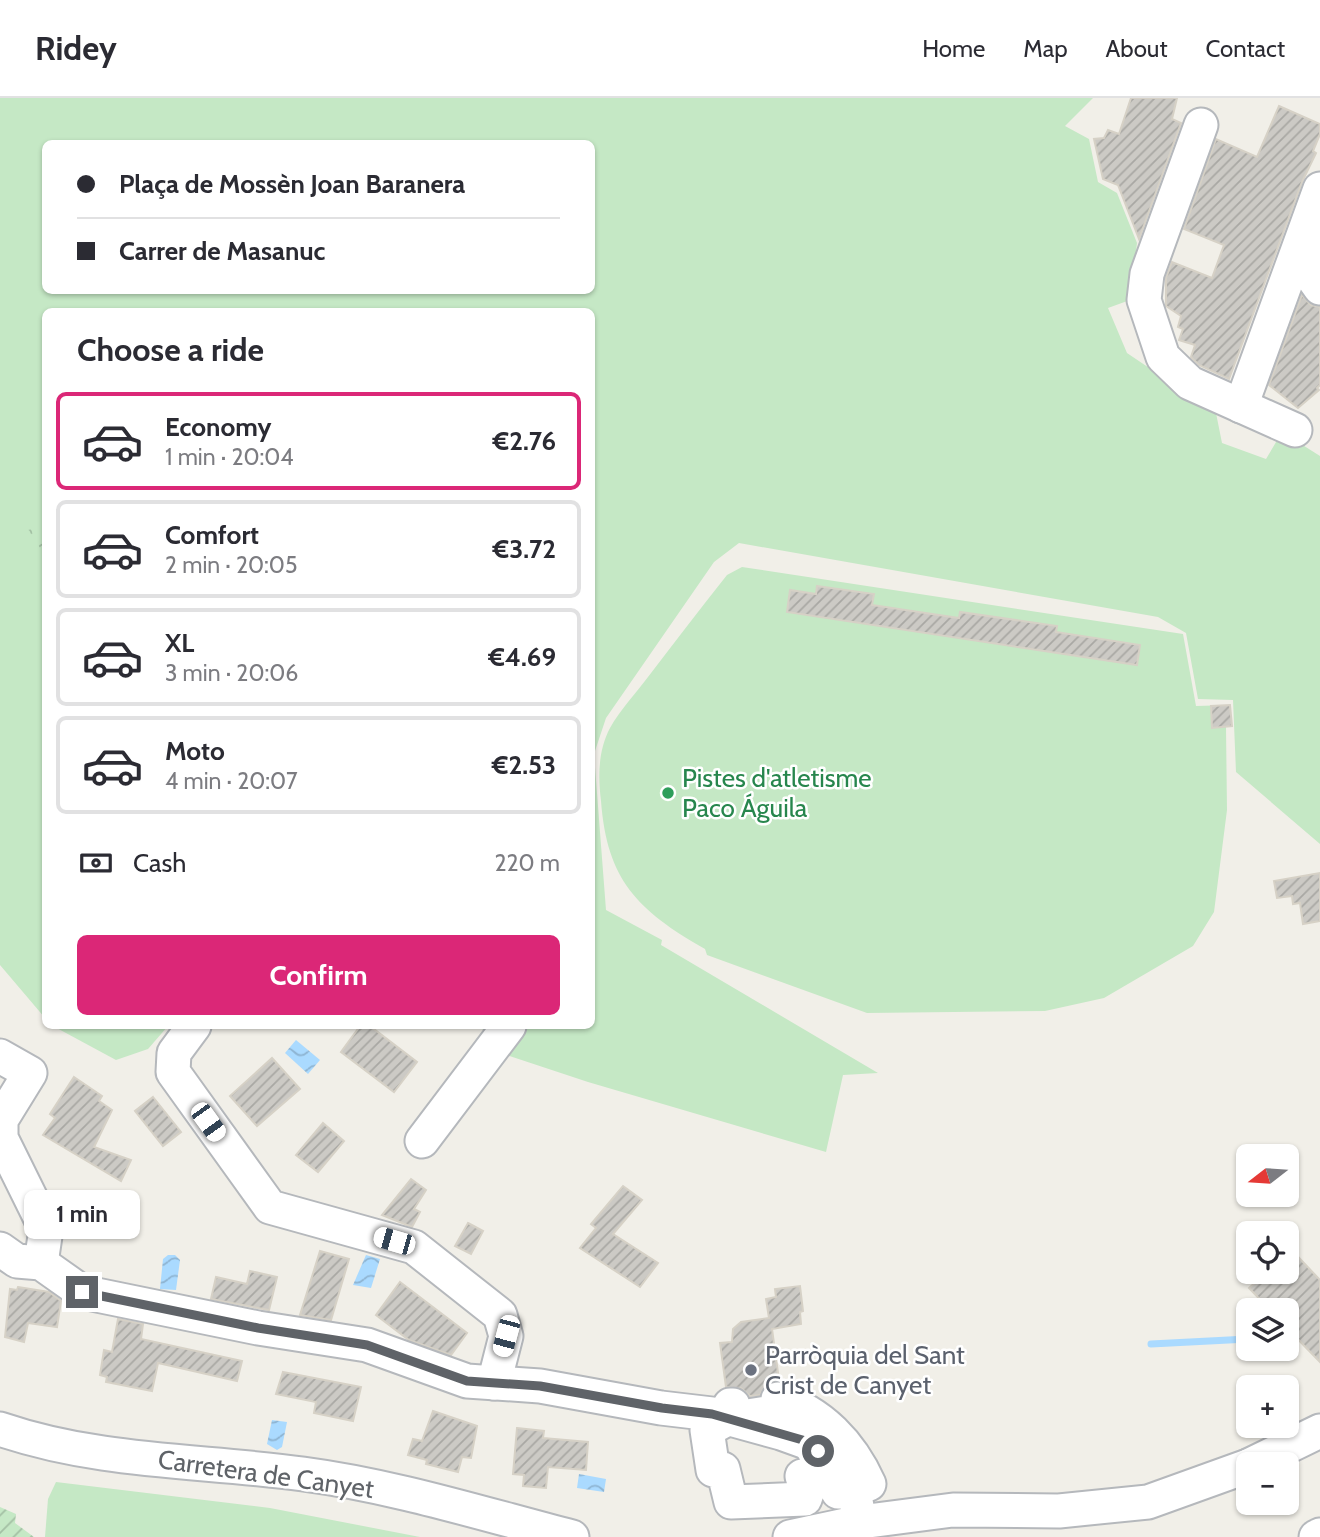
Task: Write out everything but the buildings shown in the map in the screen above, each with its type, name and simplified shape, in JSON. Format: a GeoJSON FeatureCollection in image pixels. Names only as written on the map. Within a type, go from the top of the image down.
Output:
{"type":"FeatureCollection","features":[{"type":"Feature","properties":{"kind":"street"},"geometry":{"type":"LineString","coordinates":[[1201,125],[1147,274],[1144,300],[1163,357],[1190,383],[1294,430]]}},
{"type":"Feature","properties":{"kind":"street"},"geometry":{"type":"LineString","coordinates":[[1241,406],[1320,189]]}},
{"type":"Feature","properties":{"kind":"street"},"geometry":{"type":"LineString","coordinates":[[1320,230],[1308,271],[1320,288]]}},
{"type":"Feature","properties":{"kind":"street"},"geometry":{"type":"LineString","coordinates":[[192,1029],[174,1054],[173,1072],[270,1207],[414,1247],[425,1255],[500,1315],[506,1336],[494,1383]]}},
{"type":"Feature","properties":{"kind":"street"},"geometry":{"type":"LineString","coordinates":[[422,1141],[507,1029]]}},
{"type":"Feature","properties":{"kind":"street"},"geometry":{"type":"LineString","coordinates":[[0,1056],[30,1073],[1,1120],[1,1138],[10,1162],[41,1221],[45,1236],[15,1261],[82,1292],[258,1328],[367,1345],[467,1381],[540,1386],[729,1418],[806,1441],[830,1461],[850,1489],[849,1530]]}},
{"type":"Feature","properties":{"kind":"street"},"geometry":{"type":"LineString","coordinates":[[729,1418],[707,1430],[713,1470],[723,1469],[731,1502],[805,1499],[807,1493],[802,1476],[820,1473],[832,1480],[838,1492],[850,1489]]}},
{"type":"Feature","properties":{"kind":"street","name":"Carretera de Canyet"},"geometry":{"type":"LineString","coordinates":[[0,1429],[76,1451],[303,1474],[358,1483],[572,1537]]}},
{"type":"Feature","properties":{"kind":"street"},"geometry":{"type":"LineString","coordinates":[[1293,1452],[1320,1431]]}},
{"type":"Feature","properties":{"kind":"street"},"geometry":{"type":"LineString","coordinates":[[1296,1452],[1320,1441]]}},
{"type":"Feature","properties":{"kind":"street","name":"Carretera de Canyet"},"geometry":{"type":"LineString","coordinates":[[0,1451],[62,1471],[328,1500],[486,1537]]}},
{"type":"Feature","properties":{"kind":"street"},"geometry":{"type":"LineString","coordinates":[[1299,1456],[1320,1453]]}},
{"type":"Feature","properties":{"kind":"street"},"geometry":{"type":"LineString","coordinates":[[790,1537],[849,1530],[953,1510],[1059,1511],[1148,1502],[1236,1470]]}},
{"type":"Feature","properties":{"kind":"street"},"geometry":{"type":"LineString","coordinates":[[899,1537],[956,1527],[1045,1526],[1072,1530],[1131,1527],[1201,1507],[1236,1492]]}},
{"type":"Feature","properties":{"kind":"street"},"geometry":{"type":"LineString","coordinates":[[849,1530],[943,1523],[956,1527]]}},
{"type":"Feature","properties":{"kind":"green space"},"geometry":{"type":"Polygon","coordinates":[[[0,98],[1093,98],[1065,126],[1089,139],[1098,182],[1117,193],[1137,243],[1130,300],[1108,308],[1127,353],[1216,413],[1222,443],[1266,459],[1282,432],[1320,456],[1320,844],[1236,772],[1233,700],[1198,699],[1186,633],[1158,617],[739,543],[714,562],[606,718],[595,751],[595,308],[42,308],[42,1014],[0,965],[0,98]]]}},
{"type":"Feature","properties":{"kind":"green space"},"geometry":{"type":"Polygon","coordinates":[[[42,527],[42,551],[28,530],[42,527]]]}},
{"type":"Feature","properties":{"kind":"green space"},"geometry":{"type":"Polygon","coordinates":[[[742,567],[1183,634],[1196,706],[1230,705],[1232,726],[1226,727],[1227,810],[1214,912],[1193,946],[1104,998],[1045,1011],[867,1013],[707,955],[705,949],[661,921],[630,890],[610,852],[600,792],[599,773],[603,746],[618,715],[697,613],[727,575],[742,567]]]}},
{"type":"Feature","properties":{"kind":"green space"},"geometry":{"type":"Polygon","coordinates":[[[595,767],[606,910],[662,940],[661,945],[878,1073],[843,1075],[826,1152],[588,1082],[476,1045],[486,1032],[482,1029],[595,1029],[595,767]]]}},
{"type":"Feature","properties":{"kind":"green space"},"geometry":{"type":"Polygon","coordinates":[[[59,1029],[165,1029],[148,1049],[116,1060],[59,1029]]]}},
{"type":"Feature","properties":{"kind":"green space"},"geometry":{"type":"Polygon","coordinates":[[[56,1482],[270,1508],[420,1537],[45,1537],[48,1499],[56,1482]]]}},
{"type":"Feature","properties":{"kind":"green space"},"geometry":{"type":"Polygon","coordinates":[[[0,1507],[16,1514],[15,1523],[34,1537],[0,1537],[0,1507]]]}},
{"type":"Feature","properties":{"kind":"water"},"geometry":{"type":"Polygon","coordinates":[[[296,1040],[320,1060],[308,1074],[285,1053],[296,1040]]]}},
{"type":"Feature","properties":{"kind":"water"},"geometry":{"type":"Polygon","coordinates":[[[168,1255],[175,1255],[180,1260],[176,1290],[160,1289],[163,1259],[168,1255]]]}},
{"type":"Feature","properties":{"kind":"water"},"geometry":{"type":"Polygon","coordinates":[[[366,1255],[380,1259],[371,1288],[353,1285],[366,1255]]]}},
{"type":"Feature","properties":{"kind":"water"},"geometry":{"type":"Polygon","coordinates":[[[272,1420],[287,1422],[282,1447],[277,1450],[267,1444],[272,1420]]]}},
{"type":"Feature","properties":{"kind":"water"},"geometry":{"type":"Polygon","coordinates":[[[579,1474],[606,1479],[604,1492],[577,1488],[579,1474]]]}},
{"type":"Feature","properties":{"kind":"waterway"},"geometry":{"type":"LineString","coordinates":[[1151,1344],[1236,1340]]}},
{"type":"Feature","properties":{"kind":"place","name":"Pistes d'atletisme Paco Águila"},"geometry":{"type":"Point","coordinates":[668,793]}},
{"type":"Feature","properties":{"kind":"place","name":"Parròquia del Sant Crist de Canyet"},"geometry":{"type":"Point","coordinates":[751,1370]}},
{"type":"Feature","properties":{"kind":"route"},"geometry":{"type":"LineString","coordinates":[[82,1292],[258,1328],[367,1345],[467,1381],[540,1386],[662,1408],[712,1414],[806,1441],[818,1451]]}}]}
